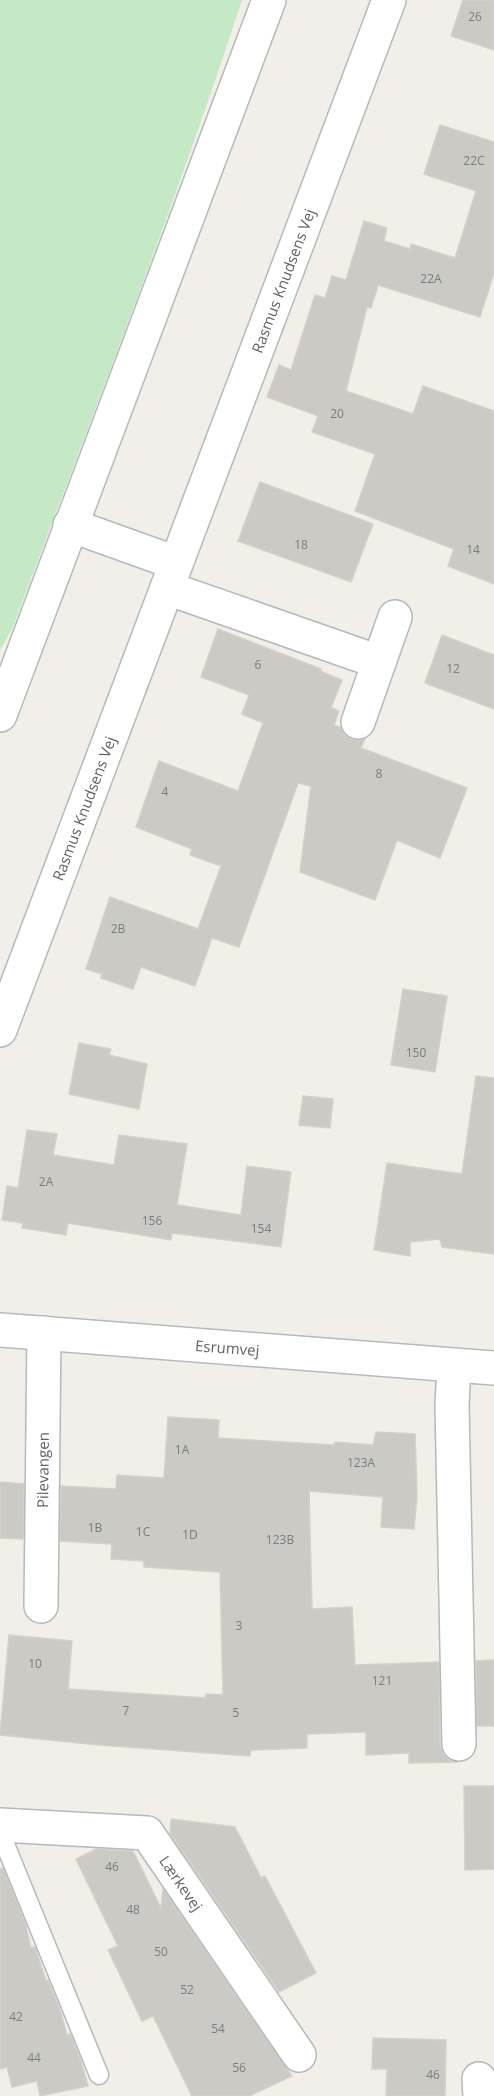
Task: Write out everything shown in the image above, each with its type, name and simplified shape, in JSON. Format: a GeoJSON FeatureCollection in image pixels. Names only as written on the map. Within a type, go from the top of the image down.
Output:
{"type":"FeatureCollection","features":[{"type":"Feature","properties":{"kind":"street"},"geometry":{"type":"LineString","coordinates":[[0,715],[269,0]]}},
{"type":"Feature","properties":{"kind":"street","name":"Rasmus Knudsens Vej"},"geometry":{"type":"LineString","coordinates":[[0,1030],[389,0]]}},
{"type":"Feature","properties":{"kind":"street"},"geometry":{"type":"LineString","coordinates":[[70,525],[172,575],[379,662]]}},
{"type":"Feature","properties":{"kind":"street"},"geometry":{"type":"LineString","coordinates":[[358,722],[395,617]]}},
{"type":"Feature","properties":{"kind":"street","name":"Esrumvej"},"geometry":{"type":"LineString","coordinates":[[0,1330],[494,1368]]}},
{"type":"Feature","properties":{"kind":"street","name":"Pilevangen"},"geometry":{"type":"LineString","coordinates":[[41,1606],[44,1333]]}},
{"type":"Feature","properties":{"kind":"street"},"geometry":{"type":"LineString","coordinates":[[454,1366],[452,1405],[459,1744]]}},
{"type":"Feature","properties":{"kind":"street","name":"Lærkevej"},"geometry":{"type":"LineString","coordinates":[[0,1825],[147,1833],[299,2055]]}},
{"type":"Feature","properties":{"kind":"lane"},"geometry":{"type":"LineString","coordinates":[[0,1832],[99,2075]]}},
{"type":"Feature","properties":{"kind":"green space"},"geometry":{"type":"Polygon","coordinates":[[[0,0],[242,0],[188,158],[130,316],[12,629],[0,650],[0,0]]]}},
{"type":"Feature","properties":{"kind":"building"},"geometry":{"type":"Polygon","coordinates":[[[463,0],[494,0],[494,50],[451,36],[463,0]]]}},
{"type":"Feature","properties":{"kind":"building"},"geometry":{"type":"Polygon","coordinates":[[[440,125],[494,142],[494,273],[480,317],[378,285],[371,308],[367,307],[346,391],[413,414],[423,386],[494,411],[494,584],[448,566],[454,549],[355,511],[375,454],[312,432],[318,416],[267,397],[279,365],[291,370],[315,295],[325,298],[332,276],[346,280],[364,221],[387,228],[384,241],[410,249],[411,244],[455,258],[476,191],[424,174],[440,125]]]}},
{"type":"Feature","properties":{"kind":"building"},"geometry":{"type":"Polygon","coordinates":[[[260,482],[373,524],[351,582],[238,541],[260,482]]]}},
{"type":"Feature","properties":{"kind":"building"},"geometry":{"type":"Polygon","coordinates":[[[218,629],[321,669],[320,671],[342,680],[331,708],[339,711],[334,725],[340,727],[344,735],[352,740],[365,739],[361,748],[467,788],[440,858],[397,840],[375,900],[300,872],[311,786],[298,783],[239,947],[212,938],[195,986],[141,967],[133,989],[101,978],[102,974],[86,969],[110,897],[198,929],[221,866],[190,855],[192,849],[136,827],[159,761],[238,791],[263,723],[242,714],[249,695],[201,677],[218,629]]]}},
{"type":"Feature","properties":{"kind":"building"},"geometry":{"type":"Polygon","coordinates":[[[442,635],[494,655],[494,709],[425,683],[442,635]]]}},
{"type":"Feature","properties":{"kind":"building"},"geometry":{"type":"Polygon","coordinates":[[[403,989],[447,996],[435,1072],[391,1065],[403,989]]]}},
{"type":"Feature","properties":{"kind":"building"},"geometry":{"type":"Polygon","coordinates":[[[79,1043],[111,1049],[109,1055],[147,1064],[139,1109],[69,1094],[79,1043]]]}},
{"type":"Feature","properties":{"kind":"building"},"geometry":{"type":"Polygon","coordinates":[[[476,1076],[494,1078],[494,1254],[442,1247],[440,1239],[410,1242],[410,1256],[374,1250],[387,1163],[462,1174],[476,1076]]]}},
{"type":"Feature","properties":{"kind":"building"},"geometry":{"type":"Polygon","coordinates":[[[303,1096],[333,1099],[330,1128],[299,1125],[303,1096]]]}},
{"type":"Feature","properties":{"kind":"building"},"geometry":{"type":"Polygon","coordinates":[[[27,1130],[57,1134],[53,1155],[114,1165],[119,1135],[187,1144],[177,1205],[241,1215],[247,1166],[291,1172],[281,1247],[172,1233],[171,1240],[68,1223],[66,1235],[22,1228],[23,1223],[2,1220],[7,1186],[18,1188],[27,1130]]]}},
{"type":"Feature","properties":{"kind":"building"},"geometry":{"type":"Polygon","coordinates":[[[168,1417],[219,1420],[218,1438],[373,1445],[376,1432],[415,1434],[417,1496],[414,1529],[381,1527],[383,1497],[309,1491],[312,1609],[352,1607],[355,1665],[439,1662],[440,1745],[443,1754],[449,1760],[458,1762],[409,1763],[409,1753],[366,1755],[366,1732],[307,1734],[307,1748],[251,1750],[250,1756],[0,1735],[9,1635],[72,1641],[68,1689],[206,1698],[206,1694],[223,1695],[220,1572],[144,1567],[144,1561],[111,1559],[112,1544],[60,1541],[61,1486],[116,1489],[117,1475],[164,1478],[168,1417]]]}},
{"type":"Feature","properties":{"kind":"building"},"geometry":{"type":"Polygon","coordinates":[[[0,1482],[24,1484],[23,1539],[0,1538],[0,1482]]]}},
{"type":"Feature","properties":{"kind":"building"},"geometry":{"type":"Polygon","coordinates":[[[494,1660],[494,1726],[477,1726],[476,1661],[494,1660]]]}},
{"type":"Feature","properties":{"kind":"building"},"geometry":{"type":"Polygon","coordinates":[[[464,1786],[494,1786],[494,1869],[465,1870],[464,1786]]]}},
{"type":"Feature","properties":{"kind":"building"},"geometry":{"type":"Polygon","coordinates":[[[171,1819],[235,1827],[261,1878],[265,1876],[316,1973],[279,1992],[170,1833],[171,1819]]]}},
{"type":"Feature","properties":{"kind":"building"},"geometry":{"type":"Polygon","coordinates":[[[96,1849],[133,1851],[161,1908],[163,1889],[292,2076],[249,2096],[192,2096],[153,2016],[142,2021],[108,1950],[118,1946],[76,1859],[96,1849]]]}},
{"type":"Feature","properties":{"kind":"building"},"geometry":{"type":"Polygon","coordinates":[[[3,1868],[25,1923],[31,1948],[35,1947],[46,1981],[48,1980],[61,2013],[67,2035],[70,2034],[81,2061],[88,2086],[40,2096],[37,2081],[12,2087],[7,2067],[0,2069],[0,1869],[3,1868]]]}},
{"type":"Feature","properties":{"kind":"building"},"geometry":{"type":"Polygon","coordinates":[[[373,2038],[446,2040],[445,2096],[386,2096],[387,2069],[372,2069],[373,2038]]]}}]}
